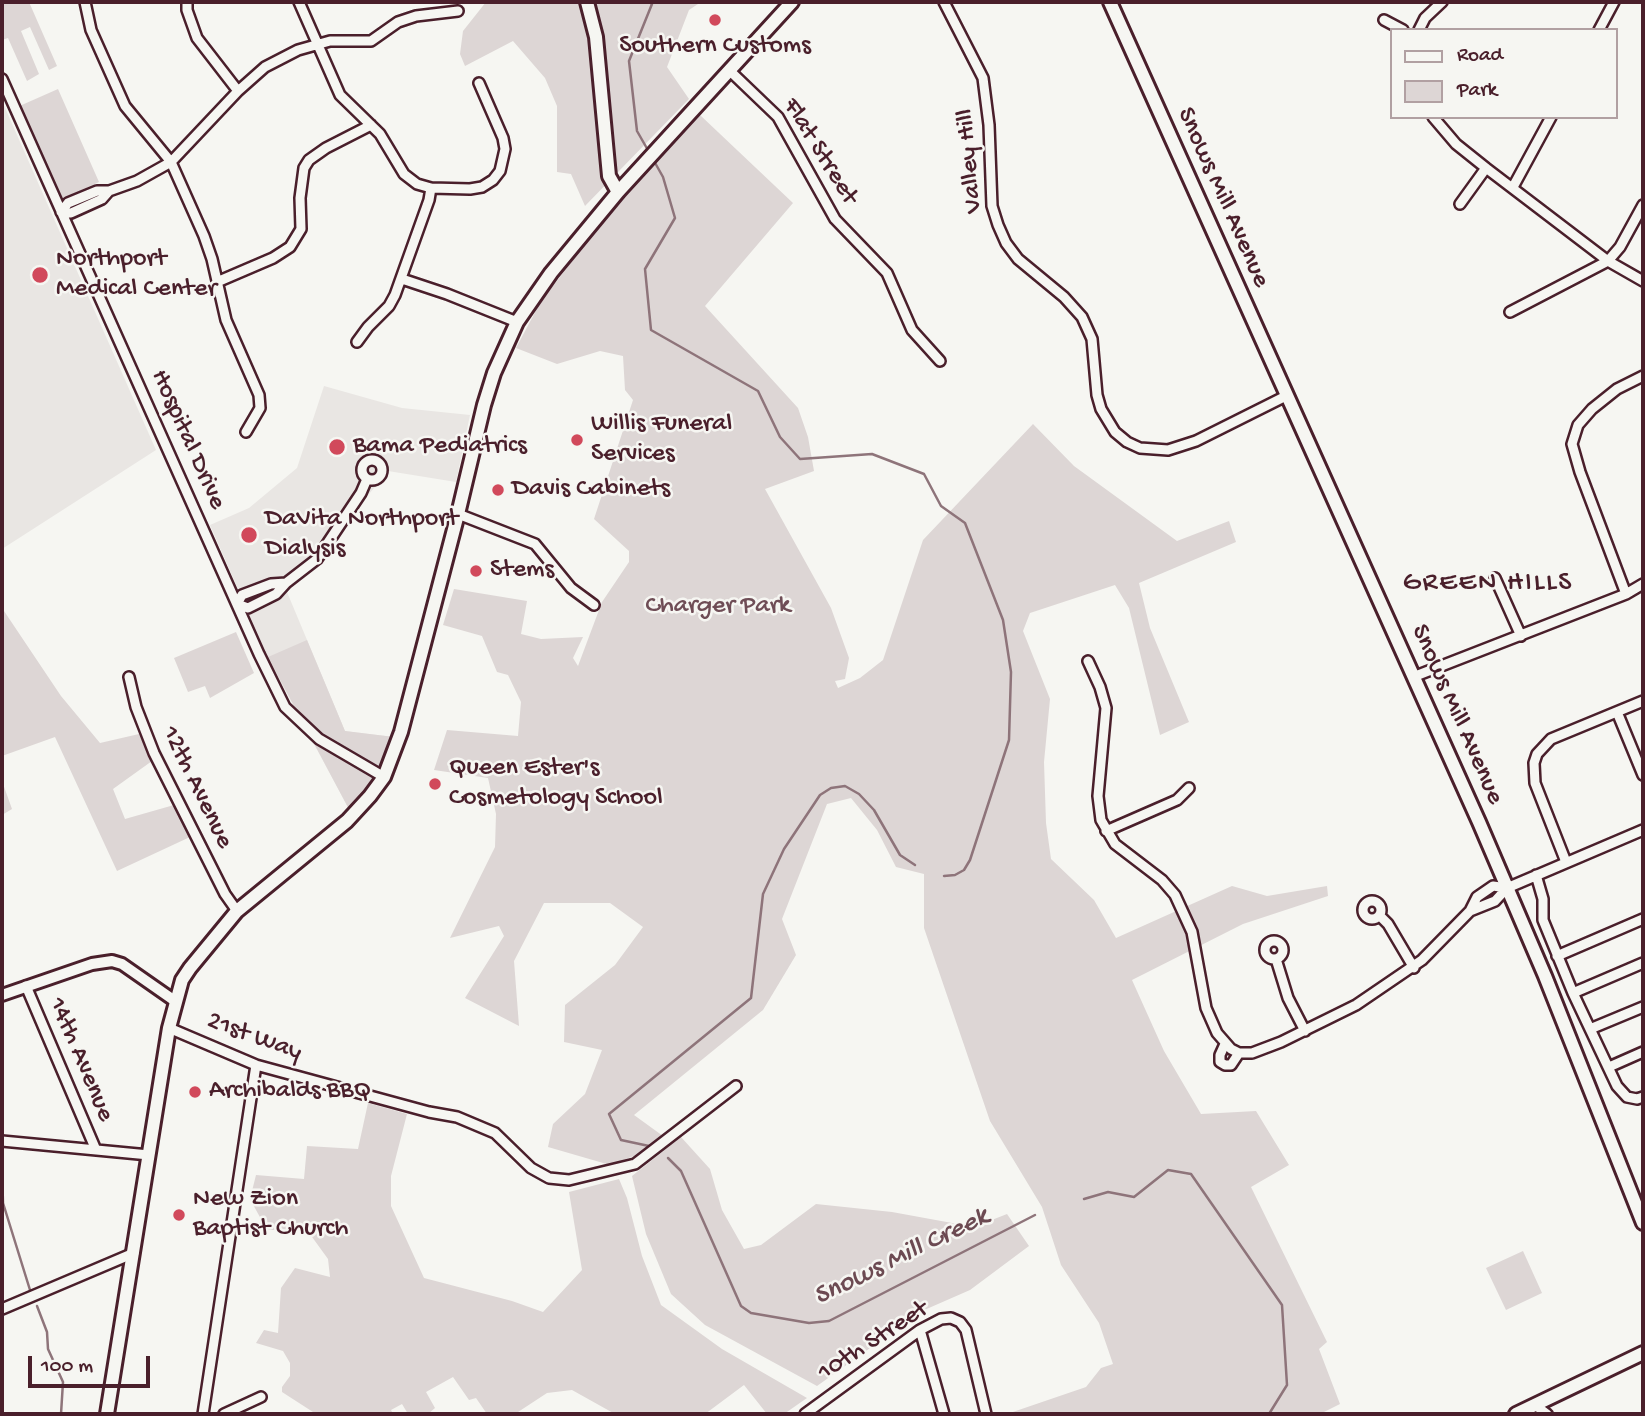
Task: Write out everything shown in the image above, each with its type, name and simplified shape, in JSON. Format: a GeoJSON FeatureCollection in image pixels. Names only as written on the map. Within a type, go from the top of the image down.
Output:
{"type":"FeatureCollection","features":[{"type":"Feature","properties":{"kind":"main road"},"geometry":{"type":"LineString","coordinates":[[587,2],[596,37],[609,176],[599,215]]}},
{"type":"Feature","properties":{"kind":"main road"},"geometry":{"type":"LineString","coordinates":[[107,1414],[169,1028],[182,980],[237,911],[347,821],[384,777],[401,732],[494,373],[517,322],[551,273],[618,192],[792,2]]}},
{"type":"Feature","properties":{"kind":"main road","name":"Snows Mill Avenue"},"geometry":{"type":"LineString","coordinates":[[1110,2],[1507,888],[1643,1223]]}},
{"type":"Feature","properties":{"kind":"main road"},"geometry":{"type":"LineString","coordinates":[[609,176],[618,192]]}},
{"type":"Feature","properties":{"kind":"main road"},"geometry":{"type":"LineString","coordinates":[[1516,1414],[1536,1410],[1643,1353]]}},
{"type":"Feature","properties":{"kind":"street"},"geometry":{"type":"LineString","coordinates":[[85,2],[91,30],[125,106],[171,162],[204,236],[226,320],[259,395],[260,408],[246,432]]}},
{"type":"Feature","properties":{"kind":"street"},"geometry":{"type":"LineString","coordinates":[[187,2],[197,38],[238,91]]}},
{"type":"Feature","properties":{"kind":"street"},"geometry":{"type":"LineString","coordinates":[[299,2],[340,94],[371,125],[387,144],[404,174],[417,184],[457,190],[482,187],[500,171],[505,149],[503,138],[479,83]]}},
{"type":"Feature","properties":{"kind":"street","name":"Valley Hill"},"geometry":{"type":"LineString","coordinates":[[944,2],[983,78],[988,115],[992,206],[998,225],[1006,243],[1018,259],[1065,297],[1082,317],[1092,339],[1101,410],[1115,432],[1140,448],[1168,450],[1196,442],[1286,396]]}},
{"type":"Feature","properties":{"kind":"street"},"geometry":{"type":"LineString","coordinates":[[1420,28],[1432,9],[1442,2]]}},
{"type":"Feature","properties":{"kind":"street"},"geometry":{"type":"LineString","coordinates":[[1600,28],[1614,2]]}},
{"type":"Feature","properties":{"kind":"street"},"geometry":{"type":"LineString","coordinates":[[61,212],[71,213],[102,199],[109,191],[137,181],[171,162],[238,91],[265,67],[298,50],[330,41],[371,41],[398,22],[416,16],[458,11]]}},
{"type":"Feature","properties":{"kind":"street"},"geometry":{"type":"LineString","coordinates":[[1384,20],[1399,28]]}},
{"type":"Feature","properties":{"kind":"street","name":"Flat Street"},"geometry":{"type":"LineString","coordinates":[[729,70],[778,117],[835,219],[887,273],[912,330],[940,361]]}},
{"type":"Feature","properties":{"kind":"street","name":"Hospital Drive"},"geometry":{"type":"LineString","coordinates":[[2,79],[285,706],[319,739],[384,777]]}},
{"type":"Feature","properties":{"kind":"street"},"geometry":{"type":"LineString","coordinates":[[1435,119],[1456,144],[1486,168],[1608,261],[1643,281]]}},
{"type":"Feature","properties":{"kind":"street"},"geometry":{"type":"LineString","coordinates":[[1513,187],[1550,119]]}},
{"type":"Feature","properties":{"kind":"street"},"geometry":{"type":"LineString","coordinates":[[217,282],[273,258],[290,247],[301,229],[301,178],[309,160],[371,125]]}},
{"type":"Feature","properties":{"kind":"street"},"geometry":{"type":"LineString","coordinates":[[1460,204],[1486,168]]}},
{"type":"Feature","properties":{"kind":"street"},"geometry":{"type":"LineString","coordinates":[[357,342],[389,306],[402,279],[431,188]]}},
{"type":"Feature","properties":{"kind":"street"},"geometry":{"type":"LineString","coordinates":[[1510,312],[1608,261],[1620,247],[1643,205]]}},
{"type":"Feature","properties":{"kind":"street"},"geometry":{"type":"LineString","coordinates":[[402,279],[517,322]]}},
{"type":"Feature","properties":{"kind":"street"},"geometry":{"type":"LineString","coordinates":[[1626,594],[1572,444],[1578,425],[1604,400],[1640,378]]}},
{"type":"Feature","properties":{"kind":"street"},"geometry":{"type":"LineString","coordinates":[[237,604],[242,596],[271,584],[286,583],[317,559],[361,493],[367,479]]}},
{"type":"Feature","properties":{"kind":"street"},"geometry":{"type":"LineString","coordinates":[[458,514],[535,544],[571,588],[594,605]]}},
{"type":"Feature","properties":{"kind":"street"},"geometry":{"type":"LineString","coordinates":[[1495,578],[1521,636]]}},
{"type":"Feature","properties":{"kind":"street"},"geometry":{"type":"LineString","coordinates":[[1413,677],[1626,594],[1643,584]]}},
{"type":"Feature","properties":{"kind":"street"},"geometry":{"type":"LineString","coordinates":[[1088,661],[1106,708],[1098,807],[1106,831],[1115,844],[1162,880],[1175,895],[1192,932],[1206,1008],[1225,1044],[1239,1053],[1252,1053],[1305,1031],[1356,1005],[1414,968],[1470,911],[1477,897],[1493,886],[1507,888],[1643,830]]}},
{"type":"Feature","properties":{"kind":"street","name":"12th Avenue"},"geometry":{"type":"LineString","coordinates":[[129,677],[136,707],[154,753],[225,894],[237,911]]}},
{"type":"Feature","properties":{"kind":"street"},"geometry":{"type":"LineString","coordinates":[[1566,862],[1535,783],[1534,763],[1537,754],[1551,740],[1643,701]]}},
{"type":"Feature","properties":{"kind":"street"},"geometry":{"type":"LineString","coordinates":[[1617,712],[1643,775]]}},
{"type":"Feature","properties":{"kind":"street"},"geometry":{"type":"LineString","coordinates":[[1106,831],[1177,800],[1189,788]]}},
{"type":"Feature","properties":{"kind":"street"},"geometry":{"type":"LineString","coordinates":[[1536,875],[1543,899],[1543,920],[1590,1029],[1620,1091],[1627,1097],[1643,1097]]}},
{"type":"Feature","properties":{"kind":"street"},"geometry":{"type":"LineString","coordinates":[[1380,916],[1388,924],[1414,968]]}},
{"type":"Feature","properties":{"kind":"street"},"geometry":{"type":"LineString","coordinates":[[1557,956],[1643,919]]}},
{"type":"Feature","properties":{"kind":"street"},"geometry":{"type":"LineString","coordinates":[[1276,959],[1288,998],[1305,1031]]}},
{"type":"Feature","properties":{"kind":"street"},"geometry":{"type":"LineString","coordinates":[[2,995],[102,961],[113,961],[122,964],[175,1001]]}},
{"type":"Feature","properties":{"kind":"street"},"geometry":{"type":"LineString","coordinates":[[1573,993],[1643,963]]}},
{"type":"Feature","properties":{"kind":"street","name":"14th Avenue"},"geometry":{"type":"LineString","coordinates":[[26,986],[96,1150]]}},
{"type":"Feature","properties":{"kind":"street"},"geometry":{"type":"LineString","coordinates":[[1590,1029],[1643,1007]]}},
{"type":"Feature","properties":{"kind":"street","name":"21st Way"},"geometry":{"type":"LineString","coordinates":[[169,1028],[256,1065],[429,1112],[457,1117],[495,1133],[531,1168],[548,1178],[569,1180],[635,1164],[736,1086]]}},
{"type":"Feature","properties":{"kind":"street"},"geometry":{"type":"LineString","coordinates":[[1225,1044],[1220,1062],[1231,1065],[1239,1053]]}},
{"type":"Feature","properties":{"kind":"street"},"geometry":{"type":"LineString","coordinates":[[1609,1066],[1643,1052]]}},
{"type":"Feature","properties":{"kind":"street"},"geometry":{"type":"LineString","coordinates":[[203,1414],[256,1065]]}},
{"type":"Feature","properties":{"kind":"street"},"geometry":{"type":"LineString","coordinates":[[2,1141],[149,1155]]}},
{"type":"Feature","properties":{"kind":"street"},"geometry":{"type":"LineString","coordinates":[[2,1309],[134,1253]]}},
{"type":"Feature","properties":{"kind":"street","name":"10th Street"},"geometry":{"type":"LineString","coordinates":[[806,1414],[920,1331],[941,1319],[951,1318],[960,1322],[966,1330],[986,1414]]}},
{"type":"Feature","properties":{"kind":"street"},"geometry":{"type":"LineString","coordinates":[[920,1331],[944,1414]]}},
{"type":"Feature","properties":{"kind":"street"},"geometry":{"type":"LineString","coordinates":[[224,1414],[261,1397]]}},
{"type":"Feature","properties":{"kind":"street"},"geometry":{"type":"LineString","coordinates":[[1536,1410],[1547,1414]]}},
{"type":"Feature","properties":{"kind":"shaded area","name":"Northport Medical Center"},"geometry":{"type":"Polygon","coordinates":[[[2,101],[156,450],[2,549],[2,101]]]}},
{"type":"Feature","properties":{"kind":"shaded area"},"geometry":{"type":"Polygon","coordinates":[[[324,386],[402,408],[470,415],[456,482],[388,471],[351,516],[325,558],[287,592],[345,731],[394,737],[351,813],[268,658],[210,525],[249,508],[297,468],[324,386]]]}},
{"type":"Feature","properties":{"kind":"green space"},"geometry":{"type":"Polygon","coordinates":[[[2,2],[29,2],[57,66],[49,70],[30,27],[21,31],[39,74],[27,81],[8,38],[2,40],[2,2]]]}},
{"type":"Feature","properties":{"kind":"green space"},"geometry":{"type":"Polygon","coordinates":[[[486,2],[701,2],[689,10],[667,67],[689,99],[585,206],[571,174],[557,172],[557,106],[545,78],[513,41],[465,66],[460,54],[463,31],[486,2]]]}},
{"type":"Feature","properties":{"kind":"green space"},"geometry":{"type":"Polygon","coordinates":[[[58,89],[99,182],[56,202],[15,108],[58,89]]]}},
{"type":"Feature","properties":{"kind":"green space","name":"Charger Park"},"geometry":{"type":"Polygon","coordinates":[[[700,115],[793,203],[705,306],[798,408],[808,437],[814,471],[765,489],[831,608],[849,658],[845,679],[835,681],[838,688],[860,678],[883,660],[923,540],[1033,424],[1074,466],[1177,541],[1229,521],[1236,542],[1139,583],[1150,628],[1189,722],[1160,735],[1129,608],[1115,585],[1030,613],[1023,631],[1050,699],[1044,762],[1046,823],[1051,859],[1094,900],[1116,938],[1232,886],[1267,896],[1327,886],[1328,896],[1243,924],[1132,980],[1164,1051],[1201,1114],[1256,1111],[1289,1165],[1251,1187],[1327,1342],[1319,1349],[1340,1404],[1320,1414],[1007,1414],[1086,1387],[1101,1368],[1113,1364],[1099,1323],[1061,1265],[1042,1207],[990,1121],[924,928],[924,874],[896,867],[877,830],[851,798],[827,804],[782,919],[796,955],[763,1010],[634,1115],[663,1136],[639,1154],[610,1165],[548,1147],[553,1124],[585,1094],[602,1050],[564,1042],[565,1005],[615,965],[643,927],[610,903],[544,903],[514,961],[519,1026],[465,998],[504,936],[499,926],[450,938],[495,847],[496,814],[488,778],[434,770],[447,730],[518,736],[521,702],[508,675],[497,672],[482,636],[443,625],[454,589],[527,601],[521,634],[541,639],[583,637],[573,658],[578,666],[602,602],[629,562],[629,551],[594,519],[633,400],[625,390],[623,356],[600,351],[557,364],[516,348],[540,303],[605,218],[700,115]]]}},
{"type":"Feature","properties":{"kind":"green space"},"geometry":{"type":"Polygon","coordinates":[[[2,608],[61,696],[100,743],[139,734],[152,761],[113,789],[125,819],[174,805],[190,837],[117,871],[55,737],[2,756],[2,608]]]}},
{"type":"Feature","properties":{"kind":"green space"},"geometry":{"type":"Polygon","coordinates":[[[236,632],[254,673],[210,698],[205,686],[188,692],[174,658],[236,632]]]}},
{"type":"Feature","properties":{"kind":"green space"},"geometry":{"type":"Polygon","coordinates":[[[307,640],[345,731],[394,737],[377,793],[351,813],[268,657],[307,640]]]}},
{"type":"Feature","properties":{"kind":"green space"},"geometry":{"type":"Polygon","coordinates":[[[2,781],[12,809],[2,815],[2,781]]]}},
{"type":"Feature","properties":{"kind":"green space"},"geometry":{"type":"Polygon","coordinates":[[[368,1103],[407,1114],[391,1176],[391,1206],[424,1278],[543,1312],[582,1270],[569,1192],[619,1179],[627,1198],[642,1256],[661,1305],[722,1349],[807,1398],[784,1414],[767,1414],[744,1385],[705,1414],[615,1414],[572,1390],[547,1393],[515,1414],[487,1414],[476,1398],[469,1400],[453,1377],[426,1392],[435,1408],[428,1414],[408,1414],[402,1404],[391,1410],[393,1414],[312,1414],[313,1412],[282,1392],[282,1387],[290,1376],[290,1363],[283,1351],[256,1343],[264,1330],[278,1333],[281,1288],[295,1268],[330,1277],[328,1259],[307,1230],[267,1230],[250,1199],[256,1175],[304,1179],[307,1146],[358,1149],[368,1103]]]}},
{"type":"Feature","properties":{"kind":"green space"},"geometry":{"type":"Polygon","coordinates":[[[681,1137],[710,1169],[722,1210],[744,1249],[761,1245],[816,1204],[892,1212],[974,1227],[1007,1214],[1029,1246],[970,1290],[922,1311],[817,1386],[705,1325],[671,1294],[646,1234],[632,1176],[681,1137]]]}},
{"type":"Feature","properties":{"kind":"green space"},"geometry":{"type":"Polygon","coordinates":[[[1523,1251],[1542,1293],[1506,1310],[1486,1268],[1523,1251]]]}},
{"type":"Feature","properties":{"kind":"waterway","name":"Snows Mill Creek"},"geometry":{"type":"LineString","coordinates":[[649,2],[652,4],[629,61],[637,131],[649,152]]}},
{"type":"Feature","properties":{"kind":"waterway","name":"Snows Mill Creek"},"geometry":{"type":"LineString","coordinates":[[654,161],[663,177],[675,218],[645,269],[651,330],[758,391],[780,437],[800,459],[872,454],[924,474],[941,506],[965,523],[1003,620],[1011,672],[1009,740],[970,860],[964,870],[955,875],[944,876]]}},
{"type":"Feature","properties":{"kind":"waterway","name":"Snows Mill Creek"},"geometry":{"type":"LineString","coordinates":[[649,1146],[621,1140],[609,1114],[751,998],[763,894],[784,849],[820,795],[831,788],[845,786],[859,794],[874,810],[900,855],[915,865]]}},
{"type":"Feature","properties":{"kind":"waterway","name":"Snows Mill Creek"},"geometry":{"type":"LineString","coordinates":[[668,1158],[681,1171],[741,1306],[751,1313],[809,1323],[829,1321],[1035,1215]]}},
{"type":"Feature","properties":{"kind":"waterway"},"geometry":{"type":"LineString","coordinates":[[2,1169],[3,1203],[30,1290]]}},
{"type":"Feature","properties":{"kind":"waterway","name":"Snows Mill Creek"},"geometry":{"type":"LineString","coordinates":[[1084,1199],[1108,1192],[1134,1197],[1168,1170],[1191,1174],[1282,1305],[1287,1385],[1269,1414]]}},
{"type":"Feature","properties":{"kind":"waterway"},"geometry":{"type":"LineString","coordinates":[[37,1306],[47,1332],[48,1349],[63,1382],[61,1414]]}},
{"type":"Feature","properties":{"kind":"place","name":"Southern Customs"},"geometry":{"type":"Point","coordinates":[715,20]}},
{"type":"Feature","properties":{"kind":"place","name":"Northport Medical Center"},"geometry":{"type":"Point","coordinates":[40,275]}},
{"type":"Feature","properties":{"kind":"place","name":"Willis Funeral Services"},"geometry":{"type":"Point","coordinates":[577,440]}},
{"type":"Feature","properties":{"kind":"place","name":"Bama Pediatrics"},"geometry":{"type":"Point","coordinates":[337,447]}},
{"type":"Feature","properties":{"kind":"place","name":"Davis Cabinets"},"geometry":{"type":"Point","coordinates":[498,490]}},
{"type":"Feature","properties":{"kind":"place","name":"DaVita Northport Dialysis"},"geometry":{"type":"Point","coordinates":[249,535]}},
{"type":"Feature","properties":{"kind":"place","name":"Stems"},"geometry":{"type":"Point","coordinates":[476,571]}},
{"type":"Feature","properties":{"kind":"place","name":"Queen Ester's Cosmetology School"},"geometry":{"type":"Point","coordinates":[435,784]}},
{"type":"Feature","properties":{"kind":"place","name":"Archibalds BBQ"},"geometry":{"type":"Point","coordinates":[195,1092]}},
{"type":"Feature","properties":{"kind":"place","name":"New Zion Baptist Church"},"geometry":{"type":"Point","coordinates":[179,1215]}},
{"type":"Feature","properties":{"kind":"district","name":"GREEN HILLS"},"geometry":{"type":"Point","coordinates":[1488,585]}}]}
